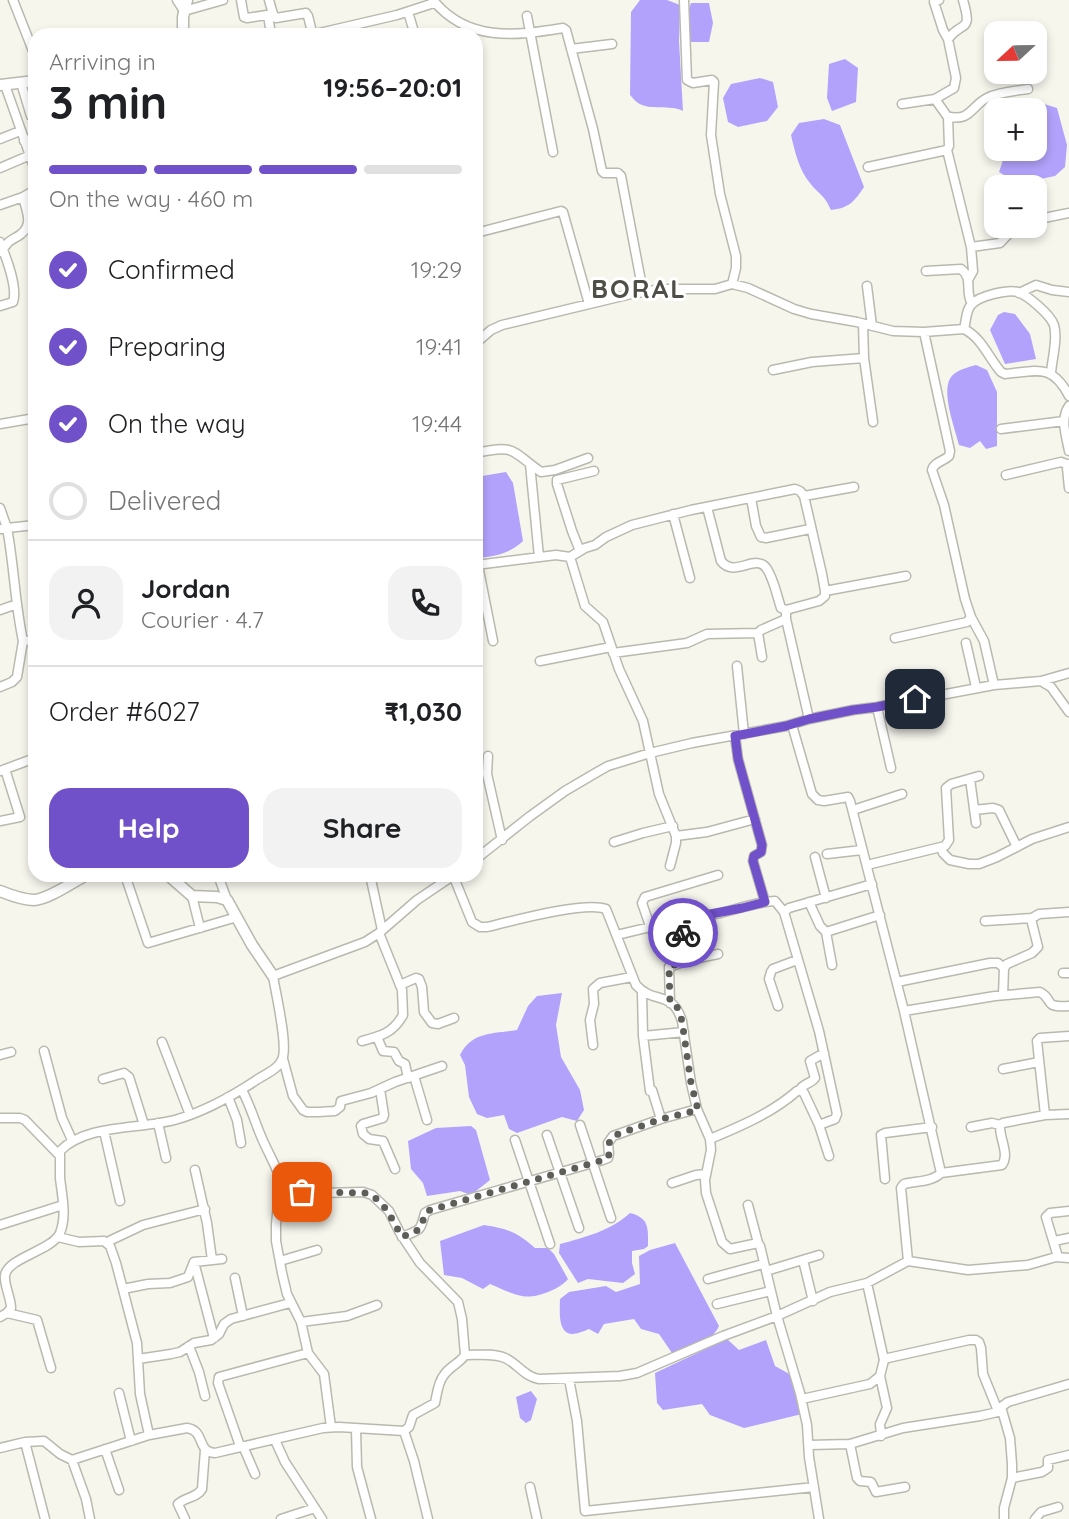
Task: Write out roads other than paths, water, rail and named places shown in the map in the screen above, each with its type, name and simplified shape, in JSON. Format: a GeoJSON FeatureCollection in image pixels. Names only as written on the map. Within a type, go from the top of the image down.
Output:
{"type":"FeatureCollection","features":[{"type":"Feature","properties":{"kind":"main road"},"geometry":{"type":"LineString","coordinates":[[184,28],[186,5]]}},
{"type":"Feature","properties":{"kind":"main road"},"geometry":{"type":"LineString","coordinates":[[2,85],[28,82]]}},
{"type":"Feature","properties":{"kind":"main road"},"geometry":{"type":"LineString","coordinates":[[0,891],[32,900],[47,896],[73,882]]}},
{"type":"Feature","properties":{"kind":"main road"},"geometry":{"type":"LineString","coordinates":[[175,882],[192,897],[217,897],[227,900],[273,976]]}},
{"type":"Feature","properties":{"kind":"street"},"geometry":{"type":"LineString","coordinates":[[13,0],[28,38]]}},
{"type":"Feature","properties":{"kind":"street"},"geometry":{"type":"LineString","coordinates":[[177,0],[186,5],[223,0]]}},
{"type":"Feature","properties":{"kind":"street"},"geometry":{"type":"LineString","coordinates":[[241,0],[244,17],[247,19],[270,14],[278,19],[306,13],[311,28]]}},
{"type":"Feature","properties":{"kind":"street"},"geometry":{"type":"LineString","coordinates":[[269,0],[271,28]]}},
{"type":"Feature","properties":{"kind":"street"},"geometry":{"type":"LineString","coordinates":[[684,0],[687,80],[693,83],[712,80],[714,84],[711,135],[720,194],[736,256],[732,284]]}},
{"type":"Feature","properties":{"kind":"street"},"geometry":{"type":"LineString","coordinates":[[902,104],[935,99],[954,88],[956,82],[948,39],[934,2],[939,0]]}},
{"type":"Feature","properties":{"kind":"street"},"geometry":{"type":"LineString","coordinates":[[948,39],[967,24],[963,0]]}},
{"type":"Feature","properties":{"kind":"street"},"geometry":{"type":"LineString","coordinates":[[342,28],[408,12],[434,1],[453,20],[470,28]]}},
{"type":"Feature","properties":{"kind":"street"},"geometry":{"type":"LineString","coordinates":[[408,12],[413,28]]}},
{"type":"Feature","properties":{"kind":"street"},"geometry":{"type":"LineString","coordinates":[[527,16],[553,152]]}},
{"type":"Feature","properties":{"kind":"street"},"geometry":{"type":"LineString","coordinates":[[483,31],[532,34],[563,29],[567,33],[602,171],[618,173],[621,176],[643,292]]}},
{"type":"Feature","properties":{"kind":"street"},"geometry":{"type":"LineString","coordinates":[[571,49],[612,44]]}},
{"type":"Feature","properties":{"kind":"street"},"geometry":{"type":"LineString","coordinates":[[21,83],[28,102]]}},
{"type":"Feature","properties":{"kind":"street"},"geometry":{"type":"LineString","coordinates":[[2,85],[28,148]]}},
{"type":"Feature","properties":{"kind":"street"},"geometry":{"type":"LineString","coordinates":[[948,117],[955,118],[970,113],[991,96],[1028,89]]}},
{"type":"Feature","properties":{"kind":"street"},"geometry":{"type":"LineString","coordinates":[[935,99],[948,117],[947,150],[971,247],[973,271],[968,279]]}},
{"type":"Feature","properties":{"kind":"street"},"geometry":{"type":"LineString","coordinates":[[0,108],[11,105]]}},
{"type":"Feature","properties":{"kind":"street"},"geometry":{"type":"LineString","coordinates":[[17,120],[28,117]]}},
{"type":"Feature","properties":{"kind":"street"},"geometry":{"type":"LineString","coordinates":[[0,139],[20,131]]}},
{"type":"Feature","properties":{"kind":"street"},"geometry":{"type":"LineString","coordinates":[[24,141],[28,140]]}},
{"type":"Feature","properties":{"kind":"street"},"geometry":{"type":"LineString","coordinates":[[868,167],[947,150]]}},
{"type":"Feature","properties":{"kind":"street"},"geometry":{"type":"LineString","coordinates":[[0,168],[28,157]]}},
{"type":"Feature","properties":{"kind":"street"},"geometry":{"type":"LineString","coordinates":[[0,205],[28,194]]}},
{"type":"Feature","properties":{"kind":"street"},"geometry":{"type":"LineString","coordinates":[[23,197],[28,214]]}},
{"type":"Feature","properties":{"kind":"street"},"geometry":{"type":"LineString","coordinates":[[483,231],[563,212],[589,303]]}},
{"type":"Feature","properties":{"kind":"street"},"geometry":{"type":"LineString","coordinates":[[1047,217],[1069,213]]}},
{"type":"Feature","properties":{"kind":"street"},"geometry":{"type":"LineString","coordinates":[[0,306],[13,302],[15,298],[1,248],[28,227]]}},
{"type":"Feature","properties":{"kind":"street"},"geometry":{"type":"LineString","coordinates":[[971,247],[1000,243],[1005,238]]}},
{"type":"Feature","properties":{"kind":"street"},"geometry":{"type":"LineString","coordinates":[[926,271],[956,268],[965,272],[968,279],[968,296],[972,304]]}},
{"type":"Feature","properties":{"kind":"street"},"geometry":{"type":"LineString","coordinates":[[483,337],[502,325],[589,303],[662,289],[715,289],[732,284],[748,288],[803,312],[893,331],[964,329],[980,341],[1000,372],[1051,373],[1059,379],[1069,396]]}},
{"type":"Feature","properties":{"kind":"street"},"geometry":{"type":"LineString","coordinates":[[1019,293],[1036,285],[1069,292]]}},
{"type":"Feature","properties":{"kind":"street"},"geometry":{"type":"LineString","coordinates":[[867,286],[864,358],[873,422]]}},
{"type":"Feature","properties":{"kind":"street"},"geometry":{"type":"LineString","coordinates":[[964,329],[969,308],[978,299],[1004,291],[1019,293],[1036,304],[1054,324],[1051,373]]}},
{"type":"Feature","properties":{"kind":"street"},"geometry":{"type":"LineString","coordinates":[[924,332],[950,451],[946,459],[937,463],[932,470],[944,505],[965,599],[984,641],[994,685]]}},
{"type":"Feature","properties":{"kind":"street"},"geometry":{"type":"LineString","coordinates":[[773,370],[812,362],[864,358]]}},
{"type":"Feature","properties":{"kind":"street"},"geometry":{"type":"LineString","coordinates":[[1069,405],[1064,414],[1069,450]]}},
{"type":"Feature","properties":{"kind":"street"},"geometry":{"type":"LineString","coordinates":[[0,424],[28,419]]}},
{"type":"Feature","properties":{"kind":"street"},"geometry":{"type":"LineString","coordinates":[[1001,429],[1064,421]]}},
{"type":"Feature","properties":{"kind":"street"},"geometry":{"type":"LineString","coordinates":[[483,452],[507,448],[519,453],[541,472],[588,458]]}},
{"type":"Feature","properties":{"kind":"street"},"geometry":{"type":"LineString","coordinates":[[1006,475],[1060,462],[1069,464],[1069,488]]}},
{"type":"Feature","properties":{"kind":"street"},"geometry":{"type":"LineString","coordinates":[[530,464],[539,557]]}},
{"type":"Feature","properties":{"kind":"street"},"geometry":{"type":"LineString","coordinates":[[580,551],[569,524],[557,480],[594,471]]}},
{"type":"Feature","properties":{"kind":"street"},"geometry":{"type":"LineString","coordinates":[[804,496],[854,487]]}},
{"type":"Feature","properties":{"kind":"street"},"geometry":{"type":"LineString","coordinates":[[483,564],[556,555],[570,558],[632,525],[673,514],[795,489],[804,496],[825,591],[819,601],[786,614],[758,633],[707,634],[687,643],[612,650],[540,662]]}},
{"type":"Feature","properties":{"kind":"street"},"geometry":{"type":"LineString","coordinates":[[751,498],[756,526],[761,537],[810,529]]}},
{"type":"Feature","properties":{"kind":"street"},"geometry":{"type":"LineString","coordinates":[[707,507],[723,565],[731,568],[759,563],[770,573],[781,608],[786,614],[809,719]]}},
{"type":"Feature","properties":{"kind":"street"},"geometry":{"type":"LineString","coordinates":[[0,508],[14,570],[23,641],[17,677],[0,687]]}},
{"type":"Feature","properties":{"kind":"street"},"geometry":{"type":"LineString","coordinates":[[673,514],[690,578]]}},
{"type":"Feature","properties":{"kind":"street"},"geometry":{"type":"LineString","coordinates":[[4,528],[28,526]]}},
{"type":"Feature","properties":{"kind":"street"},"geometry":{"type":"LineString","coordinates":[[570,558],[585,606],[603,622],[612,650],[643,721],[659,794],[676,836],[670,866]]}},
{"type":"Feature","properties":{"kind":"street"},"geometry":{"type":"LineString","coordinates":[[825,591],[906,576]]}},
{"type":"Feature","properties":{"kind":"street"},"geometry":{"type":"LineString","coordinates":[[483,594],[493,641]]}},
{"type":"Feature","properties":{"kind":"street"},"geometry":{"type":"LineString","coordinates":[[0,610],[17,604]]}},
{"type":"Feature","properties":{"kind":"street"},"geometry":{"type":"LineString","coordinates":[[895,638],[967,622],[971,617]]}},
{"type":"Feature","properties":{"kind":"street"},"geometry":{"type":"LineString","coordinates":[[758,633],[762,657]]}},
{"type":"Feature","properties":{"kind":"street"},"geometry":{"type":"LineString","coordinates":[[23,641],[28,641]]}},
{"type":"Feature","properties":{"kind":"street"},"geometry":{"type":"LineString","coordinates":[[966,643],[976,687]]}},
{"type":"Feature","properties":{"kind":"street"},"geometry":{"type":"LineString","coordinates":[[737,666],[740,735],[738,759],[762,849],[754,856],[753,861],[765,902]]}},
{"type":"Feature","properties":{"kind":"street"},"geometry":{"type":"LineString","coordinates":[[483,854],[538,810],[599,771],[650,753],[853,710],[976,687],[1041,681],[1069,673]]}},
{"type":"Feature","properties":{"kind":"street"},"geometry":{"type":"LineString","coordinates":[[1041,681],[1051,687],[1069,712]]}},
{"type":"Feature","properties":{"kind":"street"},"geometry":{"type":"LineString","coordinates":[[877,707],[891,768]]}},
{"type":"Feature","properties":{"kind":"street"},"geometry":{"type":"LineString","coordinates":[[792,725],[812,794],[818,800],[824,801],[848,797],[853,810],[932,1126],[941,1173]]}},
{"type":"Feature","properties":{"kind":"street"},"geometry":{"type":"LineString","coordinates":[[483,771],[488,756]]}},
{"type":"Feature","properties":{"kind":"street"},"geometry":{"type":"LineString","coordinates":[[0,821],[20,817],[2,770],[28,761]]}},
{"type":"Feature","properties":{"kind":"street"},"geometry":{"type":"LineString","coordinates":[[483,777],[502,840]]}},
{"type":"Feature","properties":{"kind":"street"},"geometry":{"type":"LineString","coordinates":[[867,865],[941,848],[948,844],[946,788],[951,784],[974,778],[976,823]]}},
{"type":"Feature","properties":{"kind":"street"},"geometry":{"type":"LineString","coordinates":[[853,810],[902,794]]}},
{"type":"Feature","properties":{"kind":"street"},"geometry":{"type":"LineString","coordinates":[[974,810],[999,810],[1017,847]]}},
{"type":"Feature","properties":{"kind":"street"},"geometry":{"type":"LineString","coordinates":[[676,836],[707,832],[755,819]]}},
{"type":"Feature","properties":{"kind":"street"},"geometry":{"type":"LineString","coordinates":[[614,842],[673,826]]}},
{"type":"Feature","properties":{"kind":"street"},"geometry":{"type":"LineString","coordinates":[[941,848],[950,860],[969,864],[986,861],[1032,839],[1069,827]]}},
{"type":"Feature","properties":{"kind":"street"},"geometry":{"type":"LineString","coordinates":[[827,854],[862,850]]}},
{"type":"Feature","properties":{"kind":"street"},"geometry":{"type":"LineString","coordinates":[[814,857],[826,898]]}},
{"type":"Feature","properties":{"kind":"street"},"geometry":{"type":"LineString","coordinates":[[650,926],[642,903],[646,897],[718,874]]}},
{"type":"Feature","properties":{"kind":"street"},"geometry":{"type":"LineString","coordinates":[[127,882],[148,943],[237,917]]}},
{"type":"Feature","properties":{"kind":"street"},"geometry":{"type":"LineString","coordinates":[[221,882],[227,900]]}},
{"type":"Feature","properties":{"kind":"street"},"geometry":{"type":"LineString","coordinates":[[362,1041],[388,1032],[403,1015],[403,995],[380,931],[371,882]]}},
{"type":"Feature","properties":{"kind":"street"},"geometry":{"type":"LineString","coordinates":[[442,1066],[341,1101],[340,1107],[335,1111],[307,1112],[293,1096],[283,1059],[284,1039],[273,976],[354,947],[380,931],[444,882]]}},
{"type":"Feature","properties":{"kind":"street"},"geometry":{"type":"LineString","coordinates":[[457,882],[472,922],[480,927],[599,906],[606,909],[632,977],[642,992],[643,1036],[651,1091],[661,1119]]}},
{"type":"Feature","properties":{"kind":"street"},"geometry":{"type":"LineString","coordinates":[[785,912],[789,908],[872,884]]}},
{"type":"Feature","properties":{"kind":"street"},"geometry":{"type":"LineString","coordinates":[[192,897],[200,929]]}},
{"type":"Feature","properties":{"kind":"street"},"geometry":{"type":"LineString","coordinates":[[617,935],[775,901],[785,912],[819,1031],[837,1114],[833,1120],[819,1125]]}},
{"type":"Feature","properties":{"kind":"street"},"geometry":{"type":"LineString","coordinates":[[810,902],[820,926],[827,932],[832,965]]}},
{"type":"Feature","properties":{"kind":"street"},"geometry":{"type":"LineString","coordinates":[[985,921],[1069,912]]}},
{"type":"Feature","properties":{"kind":"street"},"geometry":{"type":"LineString","coordinates":[[827,932],[880,915]]}},
{"type":"Feature","properties":{"kind":"street"},"geometry":{"type":"LineString","coordinates":[[1003,995],[1004,968],[1038,947],[1032,918]]}},
{"type":"Feature","properties":{"kind":"street"},"geometry":{"type":"LineString","coordinates":[[680,920],[689,960]]}},
{"type":"Feature","properties":{"kind":"street"},"geometry":{"type":"LineString","coordinates":[[670,1003],[669,967],[718,954]]}},
{"type":"Feature","properties":{"kind":"street"},"geometry":{"type":"LineString","coordinates":[[778,1006],[769,975],[774,969],[797,960]]}},
{"type":"Feature","properties":{"kind":"street"},"geometry":{"type":"LineString","coordinates":[[897,982],[990,963],[998,963],[1004,968]]}},
{"type":"Feature","properties":{"kind":"street"},"geometry":{"type":"LineString","coordinates":[[593,1045],[590,1020],[594,1004],[593,989],[600,983],[632,977]]}},
{"type":"Feature","properties":{"kind":"street"},"geometry":{"type":"LineString","coordinates":[[400,985],[419,979],[424,1012],[432,1023],[438,1024],[454,1018]]}},
{"type":"Feature","properties":{"kind":"street"},"geometry":{"type":"LineString","coordinates":[[642,992],[675,1005],[679,1012],[691,1083],[710,1139],[706,1193],[722,1242],[730,1249],[758,1242]]}},
{"type":"Feature","properties":{"kind":"street"},"geometry":{"type":"LineString","coordinates":[[904,1011],[1003,995],[1042,993],[1056,1007],[1069,1006]]}},
{"type":"Feature","properties":{"kind":"street"},"geometry":{"type":"LineString","coordinates":[[643,1036],[684,1032]]}},
{"type":"Feature","properties":{"kind":"street"},"geometry":{"type":"LineString","coordinates":[[1045,1115],[1038,1039],[1069,1036]]}},
{"type":"Feature","properties":{"kind":"street"},"geometry":{"type":"LineString","coordinates":[[377,1037],[383,1051],[394,1052],[405,1064],[428,1120]]}},
{"type":"Feature","properties":{"kind":"street"},"geometry":{"type":"LineString","coordinates":[[162,1042],[190,1115]]}},
{"type":"Feature","properties":{"kind":"street"},"geometry":{"type":"LineString","coordinates":[[44,1051],[62,1118],[72,1140]]}},
{"type":"Feature","properties":{"kind":"street"},"geometry":{"type":"LineString","coordinates":[[0,1055],[11,1052]]}},
{"type":"Feature","properties":{"kind":"street"},"geometry":{"type":"LineString","coordinates":[[710,1139],[758,1117],[812,1081],[815,1078],[810,1060],[824,1053]]}},
{"type":"Feature","properties":{"kind":"street"},"geometry":{"type":"LineString","coordinates":[[4,1315],[11,1308],[6,1272],[58,1237],[63,1220],[60,1151],[72,1140],[104,1131],[190,1115],[242,1090],[278,1066],[283,1059]]}},
{"type":"Feature","properties":{"kind":"street"},"geometry":{"type":"LineString","coordinates":[[1003,1069],[1039,1062]]}},
{"type":"Feature","properties":{"kind":"street"},"geometry":{"type":"LineString","coordinates":[[103,1079],[124,1073],[129,1077],[144,1125]]}},
{"type":"Feature","properties":{"kind":"street"},"geometry":{"type":"LineString","coordinates":[[380,1089],[383,1118],[363,1124],[361,1129],[369,1139],[383,1141],[395,1169]]}},
{"type":"Feature","properties":{"kind":"street"},"geometry":{"type":"LineString","coordinates":[[242,1090],[279,1171],[284,1191],[278,1205],[275,1224],[280,1261],[287,1294],[301,1322],[308,1353],[324,1374],[331,1427]]}},
{"type":"Feature","properties":{"kind":"street"},"geometry":{"type":"LineString","coordinates":[[800,1090],[819,1125],[829,1156]]}},
{"type":"Feature","properties":{"kind":"street"},"geometry":{"type":"LineString","coordinates":[[228,1097],[237,1120],[241,1143]]}},
{"type":"Feature","properties":{"kind":"street"},"geometry":{"type":"LineString","coordinates":[[402,1237],[419,1230],[423,1226],[425,1213],[430,1210],[608,1158],[608,1143],[613,1136],[661,1119],[698,1110]]}},
{"type":"Feature","properties":{"kind":"street"},"geometry":{"type":"LineString","coordinates":[[971,1126],[992,1123],[1000,1125],[1045,1115],[1069,1114]]}},
{"type":"Feature","properties":{"kind":"street"},"geometry":{"type":"LineString","coordinates":[[0,1118],[25,1119],[60,1156]]}},
{"type":"Feature","properties":{"kind":"street"},"geometry":{"type":"LineString","coordinates":[[158,1123],[166,1158]]}},
{"type":"Feature","properties":{"kind":"street"},"geometry":{"type":"LineString","coordinates":[[580,1125],[611,1218]]}},
{"type":"Feature","properties":{"kind":"street"},"geometry":{"type":"LineString","coordinates":[[908,1261],[902,1185],[932,1179],[941,1173],[1002,1165],[1006,1157],[1000,1125]]}},
{"type":"Feature","properties":{"kind":"street"},"geometry":{"type":"LineString","coordinates":[[885,1179],[881,1135],[932,1126]]}},
{"type":"Feature","properties":{"kind":"street"},"geometry":{"type":"LineString","coordinates":[[104,1131],[120,1201]]}},
{"type":"Feature","properties":{"kind":"street"},"geometry":{"type":"LineString","coordinates":[[547,1135],[579,1228]]}},
{"type":"Feature","properties":{"kind":"street"},"geometry":{"type":"LineString","coordinates":[[515,1140],[550,1244]]}},
{"type":"Feature","properties":{"kind":"street"},"geometry":{"type":"LineString","coordinates":[[194,1262],[217,1260],[195,1170]]}},
{"type":"Feature","properties":{"kind":"street"},"geometry":{"type":"LineString","coordinates":[[672,1183],[706,1174]]}},
{"type":"Feature","properties":{"kind":"street"},"geometry":{"type":"LineString","coordinates":[[205,1450],[215,1453],[331,1427],[404,1431],[409,1427],[413,1415],[435,1403],[444,1373],[466,1355],[458,1302],[420,1263],[388,1211],[372,1195],[284,1191]]}},
{"type":"Feature","properties":{"kind":"street"},"geometry":{"type":"LineString","coordinates":[[0,1225],[63,1205]]}},
{"type":"Feature","properties":{"kind":"street"},"geometry":{"type":"LineString","coordinates":[[748,1205],[802,1399],[819,1519]]}},
{"type":"Feature","properties":{"kind":"street"},"geometry":{"type":"LineString","coordinates":[[58,1237],[79,1242],[107,1242],[143,1226],[205,1209]]}},
{"type":"Feature","properties":{"kind":"street"},"geometry":{"type":"LineString","coordinates":[[1058,1257],[1046,1217],[1069,1211]]}},
{"type":"Feature","properties":{"kind":"street"},"geometry":{"type":"LineString","coordinates":[[1054,1241],[1069,1238]]}},
{"type":"Feature","properties":{"kind":"street"},"geometry":{"type":"LineString","coordinates":[[107,1242],[124,1289],[137,1343],[141,1394],[149,1435]]}},
{"type":"Feature","properties":{"kind":"street"},"geometry":{"type":"LineString","coordinates":[[280,1261],[317,1250]]}},
{"type":"Feature","properties":{"kind":"street"},"geometry":{"type":"LineString","coordinates":[[708,1279],[819,1255]]}},
{"type":"Feature","properties":{"kind":"street"},"geometry":{"type":"LineString","coordinates":[[466,1355],[506,1358],[531,1378],[620,1376],[637,1373],[842,1288],[867,1283],[908,1261],[981,1270],[1028,1265],[1058,1257],[1069,1258]]}},
{"type":"Feature","properties":{"kind":"street"},"geometry":{"type":"LineString","coordinates":[[803,1260],[813,1301]]}},
{"type":"Feature","properties":{"kind":"street"},"geometry":{"type":"LineString","coordinates":[[124,1289],[178,1282],[188,1277],[194,1262]]}},
{"type":"Feature","properties":{"kind":"street"},"geometry":{"type":"LineString","coordinates":[[194,1262],[214,1338]]}},
{"type":"Feature","properties":{"kind":"street"},"geometry":{"type":"LineString","coordinates":[[235,1278],[243,1316]]}},
{"type":"Feature","properties":{"kind":"street"},"geometry":{"type":"LineString","coordinates":[[867,1283],[884,1360],[880,1376],[887,1408],[880,1424],[881,1436]]}},
{"type":"Feature","properties":{"kind":"street"},"geometry":{"type":"LineString","coordinates":[[716,1304],[771,1291]]}},
{"type":"Feature","properties":{"kind":"street"},"geometry":{"type":"LineString","coordinates":[[138,1359],[180,1352],[194,1343],[214,1338],[227,1321],[290,1303]]}},
{"type":"Feature","properties":{"kind":"street"},"geometry":{"type":"LineString","coordinates":[[301,1322],[355,1314],[377,1305]]}},
{"type":"Feature","properties":{"kind":"street"},"geometry":{"type":"LineString","coordinates":[[4,1315],[37,1320],[51,1368]]}},
{"type":"Feature","properties":{"kind":"street"},"geometry":{"type":"LineString","coordinates":[[884,1360],[976,1340],[979,1342],[984,1374],[1010,1438],[1012,1478],[1004,1508],[1004,1519]]}},
{"type":"Feature","properties":{"kind":"street"},"geometry":{"type":"LineString","coordinates":[[189,1346],[205,1396]]}},
{"type":"Feature","properties":{"kind":"street"},"geometry":{"type":"LineString","coordinates":[[255,1474],[218,1383],[219,1377],[308,1353]]}},
{"type":"Feature","properties":{"kind":"street"},"geometry":{"type":"LineString","coordinates":[[802,1399],[870,1384],[880,1376]]}},
{"type":"Feature","properties":{"kind":"street"},"geometry":{"type":"LineString","coordinates":[[569,1378],[577,1421],[586,1515],[814,1487]]}},
{"type":"Feature","properties":{"kind":"street"},"geometry":{"type":"LineString","coordinates":[[1000,1411],[1003,1404],[1008,1402],[1069,1384]]}},
{"type":"Feature","properties":{"kind":"street"},"geometry":{"type":"LineString","coordinates":[[119,1393],[131,1441]]}},
{"type":"Feature","properties":{"kind":"street"},"geometry":{"type":"LineString","coordinates":[[809,1445],[850,1444],[903,1428],[1000,1411]]}},
{"type":"Feature","properties":{"kind":"street"},"geometry":{"type":"LineString","coordinates":[[72,1460],[149,1435],[190,1427],[198,1433],[205,1450],[202,1489],[178,1505],[186,1519]]}},
{"type":"Feature","properties":{"kind":"street"},"geometry":{"type":"LineString","coordinates":[[356,1429],[357,1467],[372,1519]]}},
{"type":"Feature","properties":{"kind":"street"},"geometry":{"type":"LineString","coordinates":[[404,1431],[428,1519]]}},
{"type":"Feature","properties":{"kind":"street"},"geometry":{"type":"LineString","coordinates":[[275,1440],[285,1462],[322,1519]]}},
{"type":"Feature","properties":{"kind":"street"},"geometry":{"type":"LineString","coordinates":[[0,1448],[24,1442],[44,1441],[72,1460],[90,1519]]}},
{"type":"Feature","properties":{"kind":"street"},"geometry":{"type":"LineString","coordinates":[[24,1442],[45,1519]]}},
{"type":"Feature","properties":{"kind":"street"},"geometry":{"type":"LineString","coordinates":[[850,1444],[860,1481],[872,1482],[876,1492],[905,1487]]}},
{"type":"Feature","properties":{"kind":"street"},"geometry":{"type":"LineString","coordinates":[[104,1449],[119,1490]]}},
{"type":"Feature","properties":{"kind":"street"},"geometry":{"type":"LineString","coordinates":[[1012,1478],[1042,1472],[1048,1468],[1048,1460],[1069,1455]]}},
{"type":"Feature","properties":{"kind":"street"},"geometry":{"type":"LineString","coordinates":[[530,1487],[537,1519]]}},
{"type":"Feature","properties":{"kind":"street"},"geometry":{"type":"LineString","coordinates":[[1035,1519],[1041,1512],[1058,1507]]}},
{"type":"Feature","properties":{"kind":"street"},"geometry":{"type":"LineString","coordinates":[[281,1519],[315,1508]]}},
{"type":"Feature","properties":{"kind":"district","name":"BORAL"},"geometry":{"type":"Point","coordinates":[639,289]}}]}
